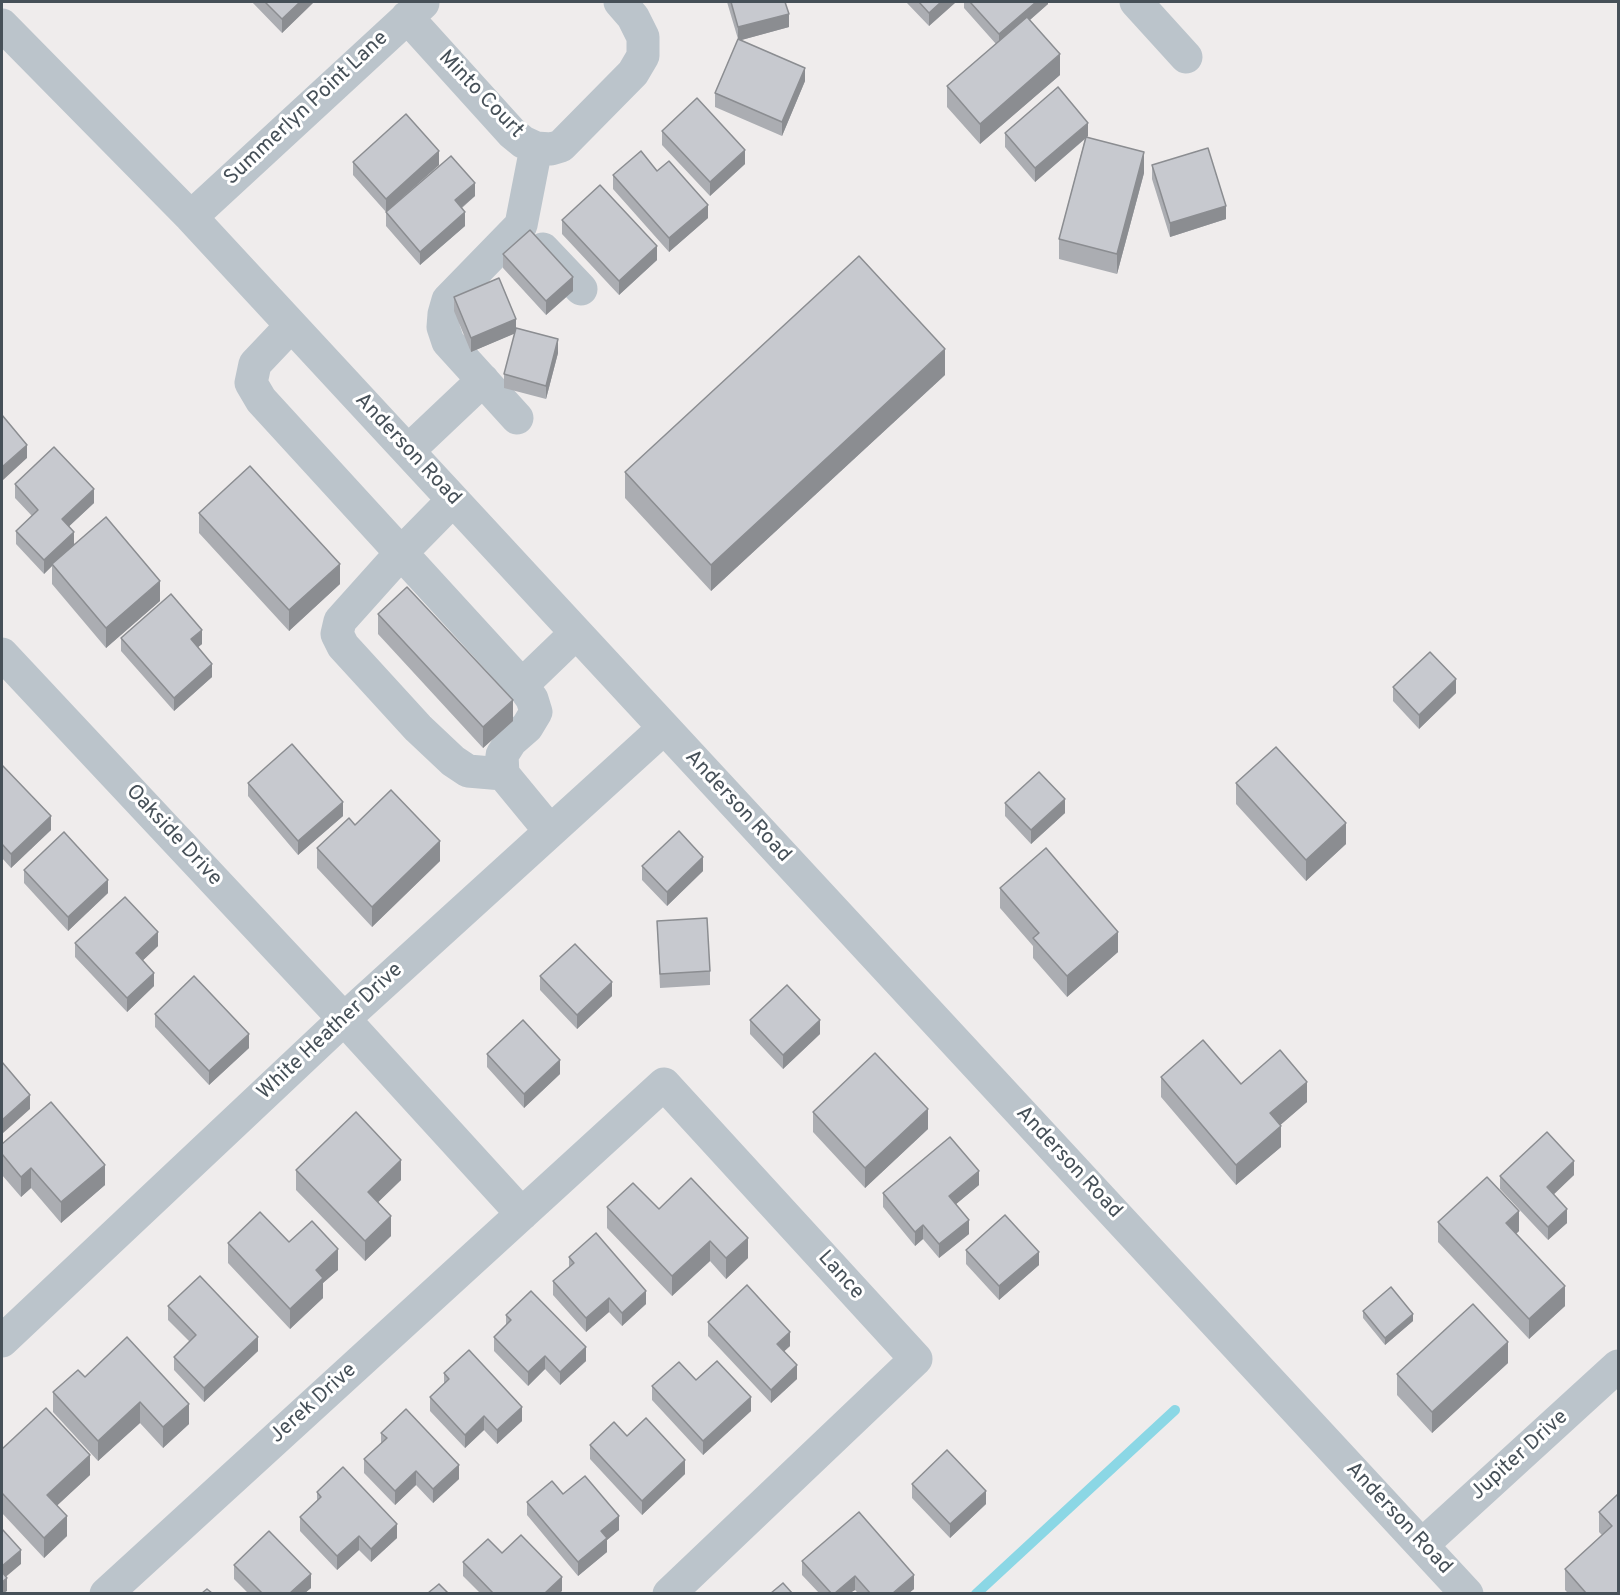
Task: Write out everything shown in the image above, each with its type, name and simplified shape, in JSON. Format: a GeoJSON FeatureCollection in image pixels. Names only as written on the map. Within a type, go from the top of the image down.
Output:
{"type":"FeatureCollection","features":[{"type":"Feature","properties":{"kind":"street","name":"Minto Court"},"geometry":{"type":"LineString","coordinates":[[416,9],[512,133],[523,142],[536,148],[551,149],[561,146],[633,74],[643,56],[643,37],[633,17],[620,2]]}},
{"type":"Feature","properties":{"kind":"street"},"geometry":{"type":"LineString","coordinates":[[1136,2],[1186,57]]}},
{"type":"Feature","properties":{"kind":"street","name":"Summerlyn Point Lane"},"geometry":{"type":"LineString","coordinates":[[191,217],[416,9]]}},
{"type":"Feature","properties":{"kind":"street","name":"Anderson Road"},"geometry":{"type":"LineString","coordinates":[[2,25],[191,217],[1467,1593]]}},
{"type":"Feature","properties":{"kind":"street"},"geometry":{"type":"LineString","coordinates":[[517,418],[448,342],[443,327],[448,300],[521,225],[536,148]]}},
{"type":"Feature","properties":{"kind":"street"},"geometry":{"type":"LineString","coordinates":[[521,225],[581,290]]}},
{"type":"Feature","properties":{"kind":"street"},"geometry":{"type":"LineString","coordinates":[[291,326],[255,364],[251,383],[261,400],[522,685],[536,712],[527,727],[511,741],[502,755],[503,774],[550,831]]}},
{"type":"Feature","properties":{"kind":"street"},"geometry":{"type":"LineString","coordinates":[[408,451],[483,380]]}},
{"type":"Feature","properties":{"kind":"street"},"geometry":{"type":"LineString","coordinates":[[453,500],[401,553],[340,621],[337,634],[343,646],[418,728],[453,761],[468,771],[503,774]]}},
{"type":"Feature","properties":{"kind":"street"},"geometry":{"type":"LineString","coordinates":[[522,685],[576,633]]}},
{"type":"Feature","properties":{"kind":"street","name":"Oakside Drive"},"geometry":{"type":"LineString","coordinates":[[2,654],[344,1019],[522,1214]]}},
{"type":"Feature","properties":{"kind":"street","name":"White Heather Drive"},"geometry":{"type":"LineString","coordinates":[[8,1322],[664,728]]}},
{"type":"Feature","properties":{"kind":"street","name":"Lance"},"geometry":{"type":"LineString","coordinates":[[522,1214],[664,1084],[916,1359],[669,1593]]}},
{"type":"Feature","properties":{"kind":"street","name":"Jerek Drive"},"geometry":{"type":"LineString","coordinates":[[106,1593],[522,1214]]}},
{"type":"Feature","properties":{"kind":"street","name":"Jupiter Drive"},"geometry":{"type":"LineString","coordinates":[[1422,1545],[1618,1366]]}},
{"type":"Feature","properties":{"kind":"building"},"geometry":{"type":"Polygon","coordinates":[[[265,2],[300,2],[282,19],[265,2]]]}},
{"type":"Feature","properties":{"kind":"building"},"geometry":{"type":"Polygon","coordinates":[[[731,2],[785,2],[789,14],[738,27],[731,2]]]}},
{"type":"Feature","properties":{"kind":"building"},"geometry":{"type":"Polygon","coordinates":[[[919,2],[941,2],[929,13],[919,2]]]}},
{"type":"Feature","properties":{"kind":"building"},"geometry":{"type":"Polygon","coordinates":[[[970,2],[1036,2],[999,34],[970,2]]]}},
{"type":"Feature","properties":{"kind":"building"},"geometry":{"type":"Polygon","coordinates":[[[1027,17],[1060,54],[980,124],[947,86],[1027,17]]]}},
{"type":"Feature","properties":{"kind":"building"},"geometry":{"type":"Polygon","coordinates":[[[738,39],[805,68],[782,122],[715,93],[738,39]]]}},
{"type":"Feature","properties":{"kind":"building"},"geometry":{"type":"Polygon","coordinates":[[[1058,87],[1088,123],[1035,168],[1005,133],[1058,87]]]}},
{"type":"Feature","properties":{"kind":"building"},"geometry":{"type":"Polygon","coordinates":[[[697,98],[745,150],[710,182],[662,131],[697,98]]]}},
{"type":"Feature","properties":{"kind":"building"},"geometry":{"type":"Polygon","coordinates":[[[406,114],[439,151],[386,199],[353,162],[406,114]]]}},
{"type":"Feature","properties":{"kind":"building"},"geometry":{"type":"Polygon","coordinates":[[[1086,137],[1144,152],[1117,254],[1059,239],[1086,137]]]}},
{"type":"Feature","properties":{"kind":"building"},"geometry":{"type":"Polygon","coordinates":[[[1208,148],[1226,206],[1170,223],[1152,165],[1208,148]]]}},
{"type":"Feature","properties":{"kind":"building"},"geometry":{"type":"Polygon","coordinates":[[[641,151],[657,171],[669,161],[708,205],[669,238],[613,175],[641,151]]]}},
{"type":"Feature","properties":{"kind":"building"},"geometry":{"type":"Polygon","coordinates":[[[451,156],[475,183],[455,200],[465,212],[420,252],[386,212],[451,156]]]}},
{"type":"Feature","properties":{"kind":"building"},"geometry":{"type":"Polygon","coordinates":[[[600,185],[657,246],[619,281],[562,220],[600,185]]]}},
{"type":"Feature","properties":{"kind":"building"},"geometry":{"type":"Polygon","coordinates":[[[530,230],[573,277],[546,301],[503,254],[530,230]]]}},
{"type":"Feature","properties":{"kind":"building"},"geometry":{"type":"Polygon","coordinates":[[[859,256],[945,349],[711,565],[625,472],[859,256]]]}},
{"type":"Feature","properties":{"kind":"building"},"geometry":{"type":"Polygon","coordinates":[[[499,278],[516,319],[471,338],[454,297],[499,278]]]}},
{"type":"Feature","properties":{"kind":"building"},"geometry":{"type":"Polygon","coordinates":[[[516,328],[558,339],[546,386],[504,374],[516,328]]]}},
{"type":"Feature","properties":{"kind":"building"},"geometry":{"type":"Polygon","coordinates":[[[2,415],[27,445],[2,467],[2,415]]]}},
{"type":"Feature","properties":{"kind":"building"},"geometry":{"type":"Polygon","coordinates":[[[54,447],[94,489],[62,519],[74,532],[44,560],[16,531],[38,510],[15,484],[54,447]]]}},
{"type":"Feature","properties":{"kind":"building"},"geometry":{"type":"Polygon","coordinates":[[[250,466],[340,564],[289,610],[199,513],[250,466]]]}},
{"type":"Feature","properties":{"kind":"building"},"geometry":{"type":"Polygon","coordinates":[[[106,517],[160,581],[106,628],[52,564],[106,517]]]}},
{"type":"Feature","properties":{"kind":"building"},"geometry":{"type":"Polygon","coordinates":[[[407,587],[513,700],[483,727],[378,614],[407,587]]]}},
{"type":"Feature","properties":{"kind":"building"},"geometry":{"type":"Polygon","coordinates":[[[171,594],[202,630],[191,639],[212,664],[174,698],[121,638],[171,594]]]}},
{"type":"Feature","properties":{"kind":"building"},"geometry":{"type":"Polygon","coordinates":[[[1430,652],[1456,679],[1419,715],[1393,687],[1430,652]]]}},
{"type":"Feature","properties":{"kind":"building"},"geometry":{"type":"Polygon","coordinates":[[[292,744],[343,802],[298,841],[248,783],[292,744]]]}},
{"type":"Feature","properties":{"kind":"building"},"geometry":{"type":"Polygon","coordinates":[[[1276,747],[1346,823],[1306,860],[1236,783],[1276,747]]]}},
{"type":"Feature","properties":{"kind":"building"},"geometry":{"type":"Polygon","coordinates":[[[2,765],[51,816],[11,854],[2,844],[2,765]]]}},
{"type":"Feature","properties":{"kind":"building"},"geometry":{"type":"Polygon","coordinates":[[[1039,772],[1065,799],[1031,830],[1005,803],[1039,772]]]}},
{"type":"Feature","properties":{"kind":"building"},"geometry":{"type":"Polygon","coordinates":[[[391,790],[440,841],[372,907],[317,848],[349,818],[355,825],[391,790]]]}},
{"type":"Feature","properties":{"kind":"building"},"geometry":{"type":"Polygon","coordinates":[[[679,831],[703,857],[667,892],[642,866],[679,831]]]}},
{"type":"Feature","properties":{"kind":"building"},"geometry":{"type":"Polygon","coordinates":[[[64,832],[108,880],[68,917],[24,870],[64,832]]]}},
{"type":"Feature","properties":{"kind":"building"},"geometry":{"type":"Polygon","coordinates":[[[1046,848],[1118,932],[1067,976],[1033,938],[1039,933],[1000,888],[1046,848]]]}},
{"type":"Feature","properties":{"kind":"building"},"geometry":{"type":"Polygon","coordinates":[[[125,897],[158,932],[136,953],[154,973],[127,998],[75,943],[125,897]]]}},
{"type":"Feature","properties":{"kind":"building"},"geometry":{"type":"Polygon","coordinates":[[[707,918],[710,971],[660,974],[657,921],[707,918]]]}},
{"type":"Feature","properties":{"kind":"building"},"geometry":{"type":"Polygon","coordinates":[[[575,944],[612,982],[577,1015],[540,976],[575,944]]]}},
{"type":"Feature","properties":{"kind":"building"},"geometry":{"type":"Polygon","coordinates":[[[194,976],[249,1034],[209,1071],[155,1014],[194,976]]]}},
{"type":"Feature","properties":{"kind":"building"},"geometry":{"type":"Polygon","coordinates":[[[787,985],[820,1020],[783,1055],[750,1020],[787,985]]]}},
{"type":"Feature","properties":{"kind":"building"},"geometry":{"type":"Polygon","coordinates":[[[523,1020],[560,1060],[524,1094],[487,1054],[523,1020]]]}},
{"type":"Feature","properties":{"kind":"building"},"geometry":{"type":"Polygon","coordinates":[[[1203,1040],[1241,1084],[1280,1050],[1307,1082],[1270,1113],[1281,1126],[1236,1165],[1161,1077],[1203,1040]]]}},
{"type":"Feature","properties":{"kind":"building"},"geometry":{"type":"Polygon","coordinates":[[[875,1053],[928,1109],[865,1168],[813,1112],[875,1053]]]}},
{"type":"Feature","properties":{"kind":"building"},"geometry":{"type":"Polygon","coordinates":[[[2,1062],[30,1095],[2,1120],[2,1062]]]}},
{"type":"Feature","properties":{"kind":"building"},"geometry":{"type":"Polygon","coordinates":[[[51,1102],[105,1165],[61,1202],[31,1168],[21,1177],[2,1154],[2,1144],[51,1102]]]}},
{"type":"Feature","properties":{"kind":"building"},"geometry":{"type":"Polygon","coordinates":[[[356,1112],[401,1160],[368,1192],[391,1216],[365,1241],[296,1170],[356,1112]]]}},
{"type":"Feature","properties":{"kind":"building"},"geometry":{"type":"Polygon","coordinates":[[[1547,1132],[1574,1161],[1547,1187],[1567,1209],[1548,1227],[1500,1176],[1547,1132]]]}},
{"type":"Feature","properties":{"kind":"building"},"geometry":{"type":"Polygon","coordinates":[[[950,1137],[979,1171],[949,1196],[969,1220],[939,1244],[923,1225],[915,1232],[883,1193],[950,1137]]]}},
{"type":"Feature","properties":{"kind":"building"},"geometry":{"type":"Polygon","coordinates":[[[1487,1177],[1519,1211],[1506,1223],[1565,1286],[1529,1319],[1438,1222],[1487,1177]]]}},
{"type":"Feature","properties":{"kind":"building"},"geometry":{"type":"Polygon","coordinates":[[[691,1178],[748,1238],[726,1258],[710,1241],[672,1276],[607,1207],[633,1183],[659,1209],[691,1178]]]}},
{"type":"Feature","properties":{"kind":"building"},"geometry":{"type":"Polygon","coordinates":[[[260,1212],[289,1242],[312,1221],[338,1249],[316,1270],[323,1278],[290,1309],[228,1243],[260,1212]]]}},
{"type":"Feature","properties":{"kind":"building"},"geometry":{"type":"Polygon","coordinates":[[[1005,1215],[1039,1252],[999,1286],[966,1250],[1005,1215]]]}},
{"type":"Feature","properties":{"kind":"building"},"geometry":{"type":"Polygon","coordinates":[[[596,1233],[646,1291],[622,1313],[609,1298],[586,1318],[553,1281],[574,1263],[569,1257],[596,1233]]]}},
{"type":"Feature","properties":{"kind":"building"},"geometry":{"type":"Polygon","coordinates":[[[200,1276],[258,1337],[204,1388],[174,1357],[196,1335],[168,1306],[200,1276]]]}},
{"type":"Feature","properties":{"kind":"building"},"geometry":{"type":"Polygon","coordinates":[[[747,1285],[790,1332],[777,1344],[797,1365],[771,1390],[708,1322],[747,1285]]]}},
{"type":"Feature","properties":{"kind":"building"},"geometry":{"type":"Polygon","coordinates":[[[1391,1287],[1413,1314],[1385,1338],[1363,1311],[1391,1287]]]}},
{"type":"Feature","properties":{"kind":"building"},"geometry":{"type":"Polygon","coordinates":[[[531,1291],[586,1347],[560,1372],[545,1356],[528,1372],[494,1337],[511,1320],[506,1315],[531,1291]]]}},
{"type":"Feature","properties":{"kind":"building"},"geometry":{"type":"Polygon","coordinates":[[[1473,1304],[1508,1342],[1432,1412],[1397,1374],[1473,1304]]]}},
{"type":"Feature","properties":{"kind":"building"},"geometry":{"type":"Polygon","coordinates":[[[127,1337],[189,1404],[163,1427],[140,1402],[98,1441],[53,1392],[78,1370],[85,1377],[127,1337]]]}},
{"type":"Feature","properties":{"kind":"building"},"geometry":{"type":"Polygon","coordinates":[[[469,1350],[522,1407],[497,1430],[484,1416],[465,1435],[430,1397],[449,1379],[444,1373],[469,1350]]]}},
{"type":"Feature","properties":{"kind":"building"},"geometry":{"type":"Polygon","coordinates":[[[717,1361],[751,1397],[703,1441],[652,1386],[679,1362],[696,1380],[717,1361]]]}},
{"type":"Feature","properties":{"kind":"building"},"geometry":{"type":"Polygon","coordinates":[[[46,1408],[90,1455],[47,1495],[67,1516],[44,1538],[2,1493],[2,1449],[46,1408]]]}},
{"type":"Feature","properties":{"kind":"building"},"geometry":{"type":"Polygon","coordinates":[[[406,1409],[459,1465],[433,1489],[416,1471],[395,1491],[364,1459],[387,1438],[381,1433],[406,1409]]]}},
{"type":"Feature","properties":{"kind":"building"},"geometry":{"type":"Polygon","coordinates":[[[646,1418],[685,1460],[642,1501],[590,1445],[614,1422],[627,1436],[646,1418]]]}},
{"type":"Feature","properties":{"kind":"building"},"geometry":{"type":"Polygon","coordinates":[[[947,1450],[986,1491],[950,1524],[912,1484],[947,1450]]]}},
{"type":"Feature","properties":{"kind":"building"},"geometry":{"type":"Polygon","coordinates":[[[343,1467],[397,1524],[371,1549],[359,1536],[337,1556],[300,1517],[321,1497],[317,1492],[343,1467]]]}},
{"type":"Feature","properties":{"kind":"building"},"geometry":{"type":"Polygon","coordinates":[[[585,1476],[619,1516],[601,1531],[607,1538],[578,1562],[527,1502],[552,1481],[563,1494],[585,1476]]]}},
{"type":"Feature","properties":{"kind":"building"},"geometry":{"type":"Polygon","coordinates":[[[1618,1494],[1618,1593],[1586,1593],[1565,1569],[1612,1526],[1599,1512],[1618,1494]]]}},
{"type":"Feature","properties":{"kind":"building"},"geometry":{"type":"Polygon","coordinates":[[[859,1512],[914,1575],[893,1593],[870,1593],[855,1576],[835,1593],[831,1593],[802,1561],[859,1512]]]}},
{"type":"Feature","properties":{"kind":"building"},"geometry":{"type":"Polygon","coordinates":[[[2,1529],[21,1550],[2,1566],[2,1529]]]}},
{"type":"Feature","properties":{"kind":"building"},"geometry":{"type":"Polygon","coordinates":[[[269,1531],[311,1574],[290,1593],[262,1593],[234,1565],[269,1531]]]}},
{"type":"Feature","properties":{"kind":"building"},"geometry":{"type":"Polygon","coordinates":[[[521,1535],[562,1577],[545,1593],[493,1593],[463,1562],[488,1539],[502,1553],[521,1535]]]}},
{"type":"Feature","properties":{"kind":"building"},"geometry":{"type":"Polygon","coordinates":[[[2,1572],[7,1578],[2,1582],[2,1572]]]}},
{"type":"Feature","properties":{"kind":"building"},"geometry":{"type":"Polygon","coordinates":[[[783,1583],[792,1593],[771,1593],[783,1583]]]}},
{"type":"Feature","properties":{"kind":"building"},"geometry":{"type":"Polygon","coordinates":[[[439,1584],[448,1593],[428,1593],[439,1584]]]}},
{"type":"Feature","properties":{"kind":"waterway"},"geometry":{"type":"LineString","coordinates":[[976,1594],[1175,1410]]}}]}
